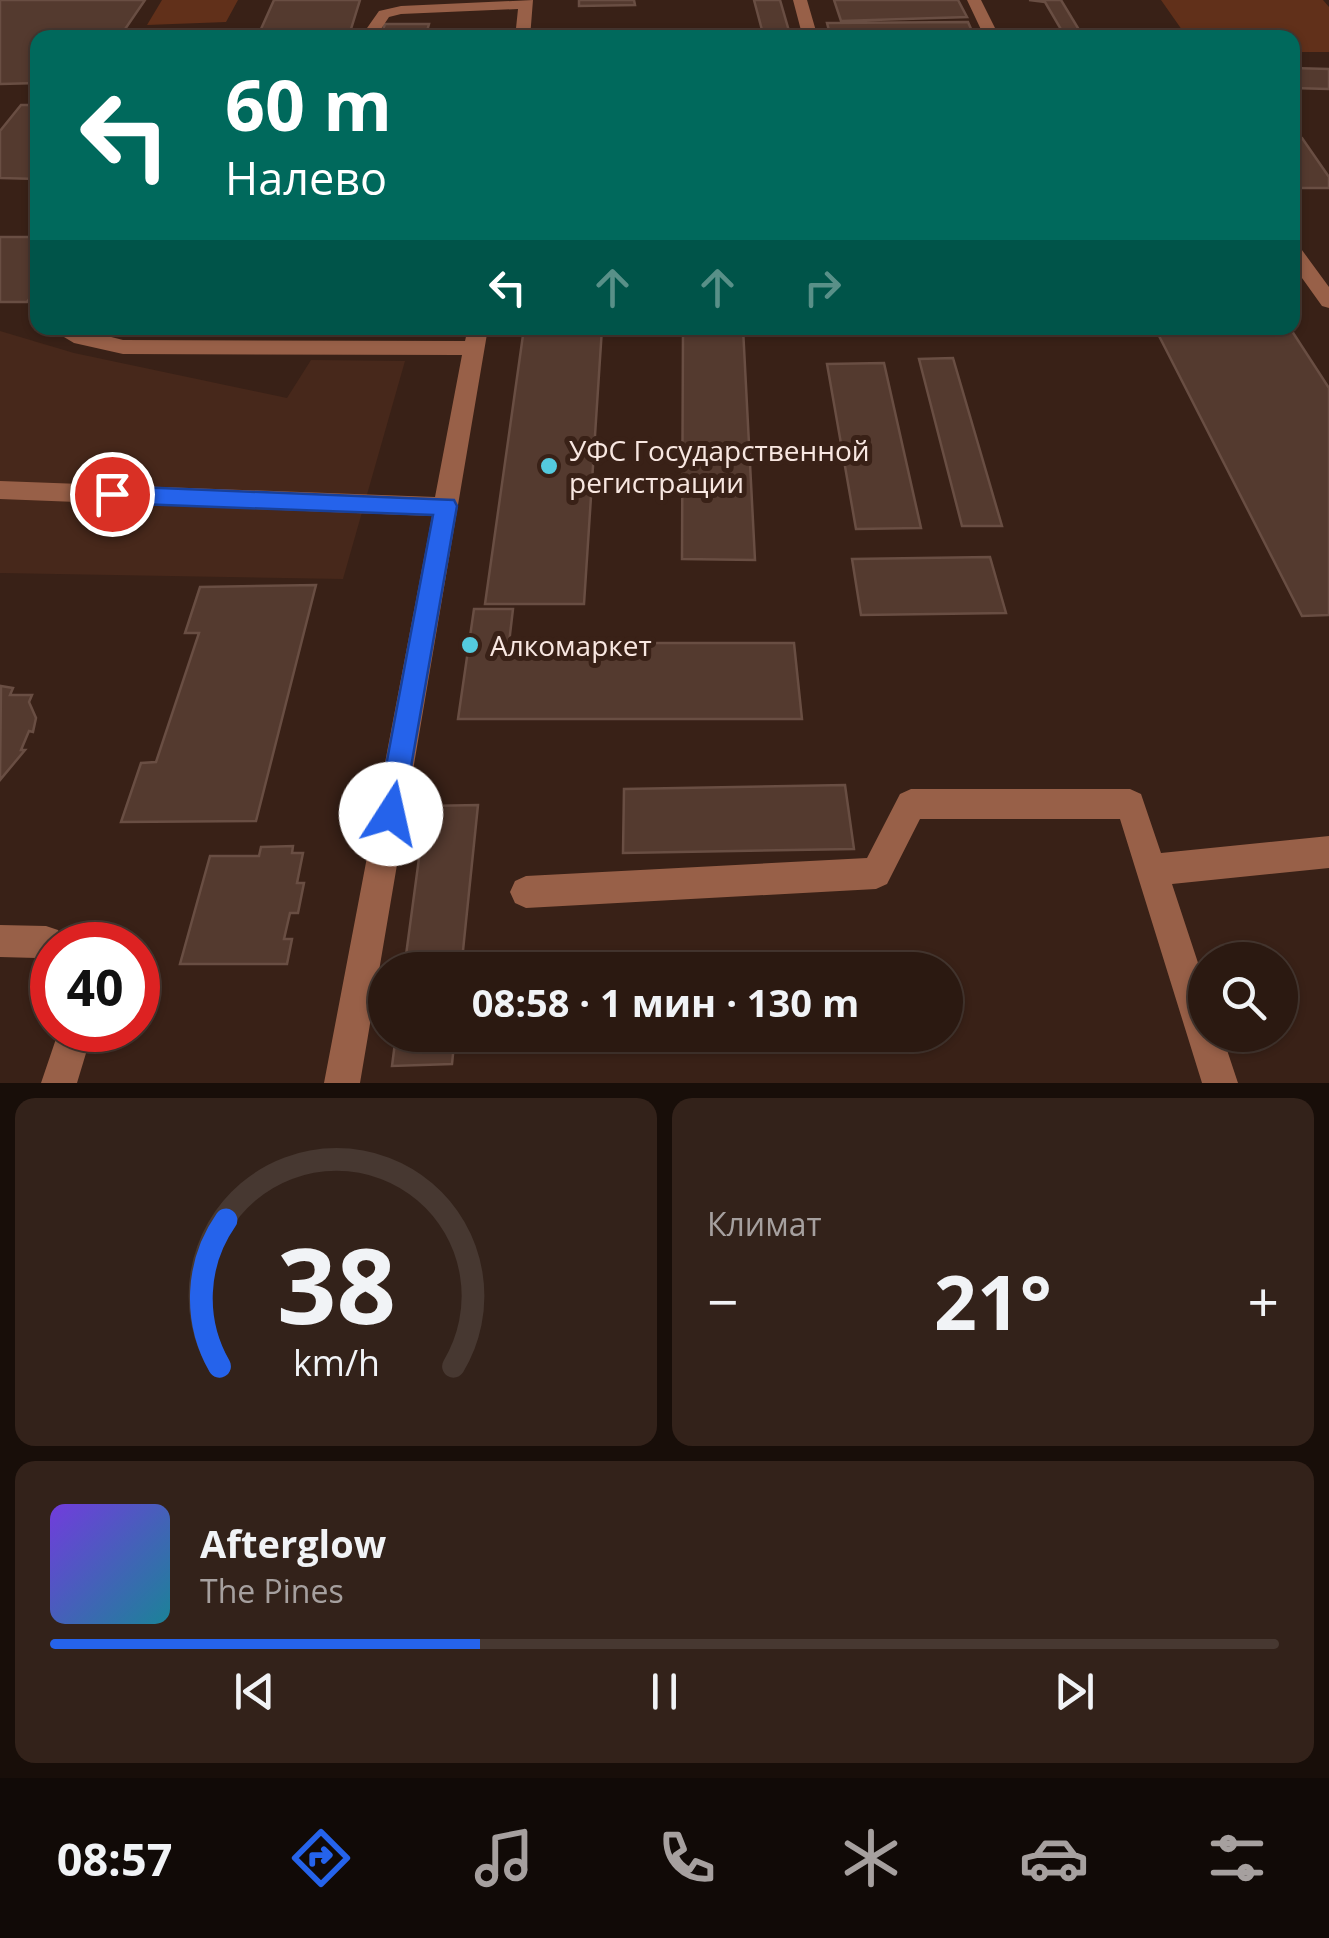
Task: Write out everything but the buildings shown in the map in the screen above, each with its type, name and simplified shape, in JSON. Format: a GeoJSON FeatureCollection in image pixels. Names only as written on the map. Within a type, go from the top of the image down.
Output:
{"type":"FeatureCollection","features":[{"type":"Feature","properties":{"kind":"street"},"geometry":{"type":"LineString","coordinates":[[800,0],[809,30]]}},
{"type":"Feature","properties":{"kind":"street"},"geometry":{"type":"LineString","coordinates":[[974,0],[989,30]]}},
{"type":"Feature","properties":{"kind":"street"},"geometry":{"type":"LineString","coordinates":[[373,30],[384,14],[400,10],[526,2],[523,30]]}},
{"type":"Feature","properties":{"kind":"street"},"geometry":{"type":"LineString","coordinates":[[1300,261],[1329,301]]}},
{"type":"Feature","properties":{"kind":"street"},"geometry":{"type":"LineString","coordinates":[[90,335],[123,347],[476,338],[342,1083]]}},
{"type":"Feature","properties":{"kind":"street"},"geometry":{"type":"LineString","coordinates":[[0,490],[446,506]]}},
{"type":"Feature","properties":{"kind":"street"},"geometry":{"type":"LineString","coordinates":[[526,892],[876,873],[911,804],[1130,804],[1220,1083]]}},
{"type":"Feature","properties":{"kind":"street"},"geometry":{"type":"LineString","coordinates":[[1152,870],[1329,852]]}},
{"type":"Feature","properties":{"kind":"street"},"geometry":{"type":"LineString","coordinates":[[0,941],[30,942]]}},
{"type":"Feature","properties":{"kind":"street"},"geometry":{"type":"LineString","coordinates":[[59,1083],[69,1052]]}},
{"type":"Feature","properties":{"kind":"shaded area"},"geometry":{"type":"Polygon","coordinates":[[[162,0],[238,0],[226,22],[147,25],[162,0]]]}},
{"type":"Feature","properties":{"kind":"shaded area"},"geometry":{"type":"Polygon","coordinates":[[[1161,0],[1323,0],[1329,7],[1329,52],[1300,52],[1300,30],[1182,30],[1161,0]]]}},
{"type":"Feature","properties":{"kind":"shaded area"},"geometry":{"type":"Polygon","coordinates":[[[0,331],[74,353],[287,398],[311,360],[405,361],[343,579],[0,573],[0,331]]]}},
{"type":"Feature","properties":{"kind":"place","name":"УФС Государственной регистрации"},"geometry":{"type":"Point","coordinates":[549,466]}},
{"type":"Feature","properties":{"kind":"place","name":"Алкомаркет"},"geometry":{"type":"Point","coordinates":[470,645]}},
{"type":"Feature","properties":{"kind":"route"},"geometry":{"type":"LineString","coordinates":[[112,494],[446,506],[391,814]]}}]}
